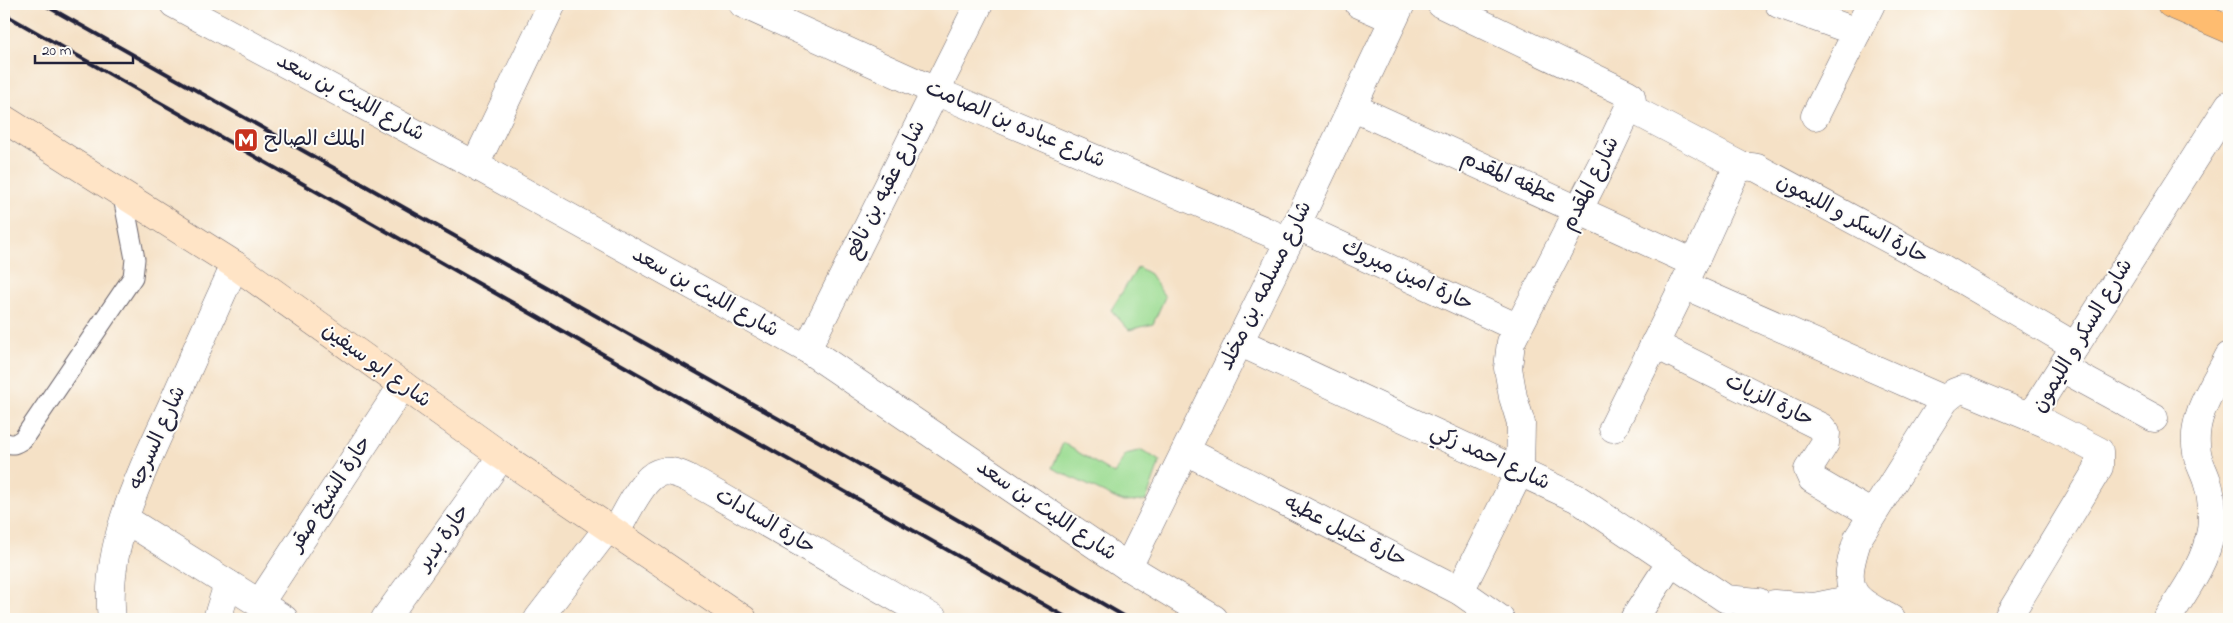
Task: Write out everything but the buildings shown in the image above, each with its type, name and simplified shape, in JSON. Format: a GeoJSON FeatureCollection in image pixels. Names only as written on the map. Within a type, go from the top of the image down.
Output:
{"type":"FeatureCollection","features":[{"type":"Feature","properties":{"kind":"highway"},"geometry":{"type":"LineString","coordinates":[[2172,4],[2229,29]]}},
{"type":"Feature","properties":{"kind":"street","name":"شارع الليث بن سعد"},"geometry":{"type":"LineString","coordinates":[[174,4],[475,165],[807,349],[1128,567],[1214,619]]}},
{"type":"Feature","properties":{"kind":"street"},"geometry":{"type":"LineString","coordinates":[[475,165],[552,4]]}},
{"type":"Feature","properties":{"kind":"street","name":"شارع عباده بن الصامت"},"geometry":{"type":"LineString","coordinates":[[743,4],[935,92],[1292,233]]}},
{"type":"Feature","properties":{"kind":"street","name":"شارع عقبه بن نافع"},"geometry":{"type":"LineString","coordinates":[[807,349],[979,4]]}},
{"type":"Feature","properties":{"kind":"street"},"geometry":{"type":"LineString","coordinates":[[1359,4],[1397,11]]}},
{"type":"Feature","properties":{"kind":"street"},"geometry":{"type":"LineString","coordinates":[[1442,4],[1626,93],[1632,101],[1630,108]]}},
{"type":"Feature","properties":{"kind":"street"},"geometry":{"type":"LineString","coordinates":[[1779,4],[1857,32]]}},
{"type":"Feature","properties":{"kind":"street"},"geometry":{"type":"LineString","coordinates":[[1815,116],[1872,4]]}},
{"type":"Feature","properties":{"kind":"street","name":"شارع مسلمه بن مخلد"},"geometry":{"type":"LineString","coordinates":[[1128,567],[1292,233],[1397,11]]}},
{"type":"Feature","properties":{"kind":"street","name":"شارع السكر و الليمون"},"geometry":{"type":"LineString","coordinates":[[2007,619],[2099,467],[2100,451],[2094,446],[2030,417],[2229,105]]}},
{"type":"Feature","properties":{"kind":"street","name":"عطفه المقدم"},"geometry":{"type":"LineString","coordinates":[[1352,107],[1578,209],[1689,274]]}},
{"type":"Feature","properties":{"kind":"street","name":"حارة السكر و الليمون"},"geometry":{"type":"LineString","coordinates":[[1630,108],[1743,167],[1752,167],[1783,182],[1930,261],[2154,418]]}},
{"type":"Feature","properties":{"kind":"street","name":"شارع المقدم"},"geometry":{"type":"LineString","coordinates":[[1520,471],[1521,423],[1513,397],[1508,368],[1511,342],[1630,108]]}},
{"type":"Feature","properties":{"kind":"street","name":"شارع ابو سيفين"},"geometry":{"type":"LineString","coordinates":[[4,119],[235,265],[502,456],[743,619]]}},
{"type":"Feature","properties":{"kind":"street"},"geometry":{"type":"LineString","coordinates":[[1613,428],[1689,274],[1733,177],[1743,167]]}},
{"type":"Feature","properties":{"kind":"street","name":"حارة امين مبروك"},"geometry":{"type":"LineString","coordinates":[[1292,233],[1518,328]]}},
{"type":"Feature","properties":{"kind":"street","name":"شارع السرجه"},"geometry":{"type":"LineString","coordinates":[[108,611],[112,563],[134,487],[235,265]]}},
{"type":"Feature","properties":{"kind":"street"},"geometry":{"type":"LineString","coordinates":[[1689,274],[1945,400]]}},
{"type":"Feature","properties":{"kind":"street","name":"شارع احمد زكي"},"geometry":{"type":"LineString","coordinates":[[1239,342],[1576,498],[1726,599],[1814,607],[1854,589]]}},
{"type":"Feature","properties":{"kind":"street","name":"حارة الزيات"},"geometry":{"type":"LineString","coordinates":[[1654,344],[1821,427],[1826,433],[1825,443],[1808,470],[1812,479],[1872,514]]}},
{"type":"Feature","properties":{"kind":"street"},"geometry":{"type":"LineString","coordinates":[[2167,619],[2201,562],[2211,531],[2210,498],[2197,452],[2197,425],[2200,412],[2229,356]]}},
{"type":"Feature","properties":{"kind":"street","name":"حارة الشيخ صقر"},"geometry":{"type":"LineString","coordinates":[[259,604],[403,385]]}},
{"type":"Feature","properties":{"kind":"street"},"geometry":{"type":"LineString","coordinates":[[1891,619],[1854,589],[1850,563],[1858,538],[1945,400],[1955,392],[1963,389],[2030,417]]}},
{"type":"Feature","properties":{"kind":"street","name":"حارة خليل عطيه"},"geometry":{"type":"LineString","coordinates":[[1186,451],[1460,591],[1500,619]]}},
{"type":"Feature","properties":{"kind":"street","name":"حارة بدير"},"geometry":{"type":"LineString","coordinates":[[386,619],[502,456]]}},
{"type":"Feature","properties":{"kind":"street"},"geometry":{"type":"LineString","coordinates":[[1460,591],[1520,471]]}},
{"type":"Feature","properties":{"kind":"street","name":"حارة السادات"},"geometry":{"type":"LineString","coordinates":[[548,616],[646,482],[658,472],[674,472],[688,478],[934,619]]}},
{"type":"Feature","properties":{"kind":"street"},"geometry":{"type":"LineString","coordinates":[[125,519],[284,619]]}},
{"type":"Feature","properties":{"kind":"street"},"geometry":{"type":"LineString","coordinates":[[1634,619],[1671,562]]}},
{"type":"Feature","properties":{"kind":"street"},"geometry":{"type":"LineString","coordinates":[[217,619],[228,584]]}},
{"type":"Feature","properties":{"kind":"lane"},"geometry":{"type":"LineString","coordinates":[[4,442],[17,444],[23,438],[133,276],[135,259],[122,192]]}},
{"type":"Feature","properties":{"kind":"green space"},"geometry":{"type":"Polygon","coordinates":[[[1138,267],[1150,274],[1165,297],[1153,324],[1129,330],[1111,310],[1138,267]]]}},
{"type":"Feature","properties":{"kind":"green space"},"geometry":{"type":"Polygon","coordinates":[[[1063,443],[1114,474],[1126,454],[1142,450],[1160,461],[1146,501],[1123,502],[1052,468],[1063,443]]]}},
{"type":"Feature","properties":{"kind":"railway"},"geometry":{"type":"LineString","coordinates":[[43,4],[944,512],[1129,619]]}},
{"type":"Feature","properties":{"kind":"railway"},"geometry":{"type":"LineString","coordinates":[[4,14],[1069,619]]}},
{"type":"Feature","properties":{"kind":"place","name":"الملك الصالح"},"geometry":{"type":"Point","coordinates":[246,140]}}]}
